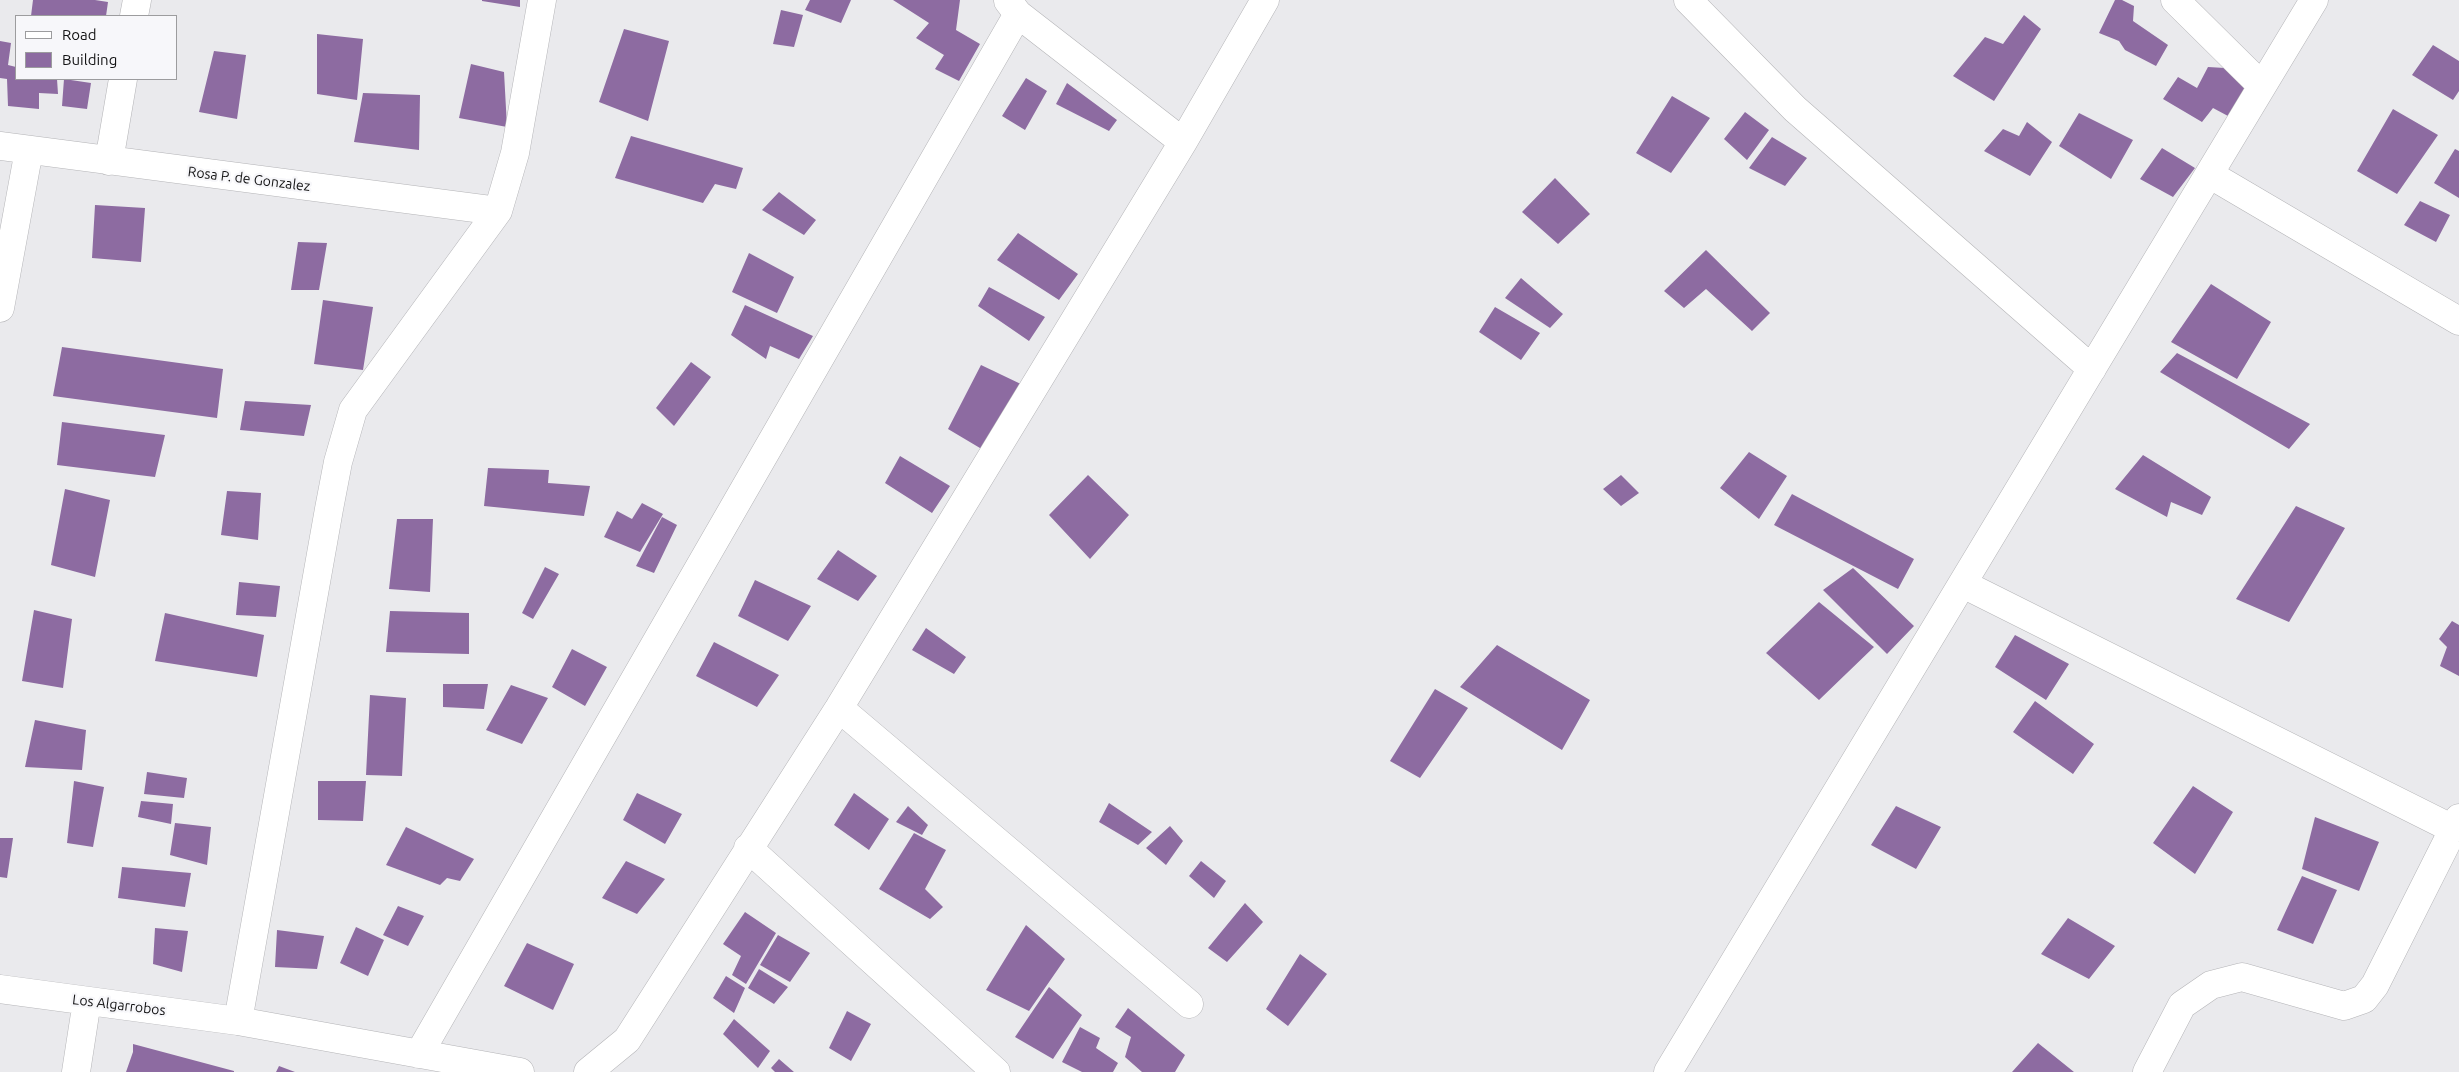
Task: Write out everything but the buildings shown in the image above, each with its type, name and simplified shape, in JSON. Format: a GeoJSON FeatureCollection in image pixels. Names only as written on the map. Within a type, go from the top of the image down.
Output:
{"type":"FeatureCollection","features":[{"type":"Feature","properties":{"kind":"street"},"geometry":{"type":"LineString","coordinates":[[134,15],[137,0]]}},
{"type":"Feature","properties":{"kind":"street"},"geometry":{"type":"LineString","coordinates":[[238,1021],[329,509],[338,462],[353,410],[498,211],[516,153],[542,0]]}},
{"type":"Feature","properties":{"kind":"street"},"geometry":{"type":"LineString","coordinates":[[588,1072],[627,1040],[748,848],[840,708],[1183,142],[1266,0]]}},
{"type":"Feature","properties":{"kind":"street"},"geometry":{"type":"LineString","coordinates":[[1688,0],[1795,109],[2092,368]]}},
{"type":"Feature","properties":{"kind":"street"},"geometry":{"type":"LineString","coordinates":[[2175,0],[2262,86]]}},
{"type":"Feature","properties":{"kind":"street"},"geometry":{"type":"LineString","coordinates":[[1668,1072],[2314,0]]}},
{"type":"Feature","properties":{"kind":"street"},"geometry":{"type":"LineString","coordinates":[[419,1054],[1012,7],[1183,142]]}},
{"type":"Feature","properties":{"kind":"street"},"geometry":{"type":"LineString","coordinates":[[109,161],[123,80]]}},
{"type":"Feature","properties":{"kind":"street","name":"Rosa P. de Gonzalez"},"geometry":{"type":"LineString","coordinates":[[0,146],[498,211]]}},
{"type":"Feature","properties":{"kind":"street"},"geometry":{"type":"LineString","coordinates":[[0,308],[29,150]]}},
{"type":"Feature","properties":{"kind":"street"},"geometry":{"type":"LineString","coordinates":[[2210,174],[2459,321]]}},
{"type":"Feature","properties":{"kind":"street"},"geometry":{"type":"LineString","coordinates":[[1963,584],[2456,824],[2375,985],[2364,999],[2344,1006],[2242,977],[2211,985],[2182,1005],[2147,1072]]}},
{"type":"Feature","properties":{"kind":"street"},"geometry":{"type":"LineString","coordinates":[[840,708],[1189,1004]]}},
{"type":"Feature","properties":{"kind":"street"},"geometry":{"type":"LineString","coordinates":[[748,848],[996,1072]]}},
{"type":"Feature","properties":{"kind":"street","name":"Los Algarrobos"},"geometry":{"type":"LineString","coordinates":[[0,989],[238,1021],[520,1072]]}},
{"type":"Feature","properties":{"kind":"street"},"geometry":{"type":"LineString","coordinates":[[76,1072],[87,1001]]}}]}
